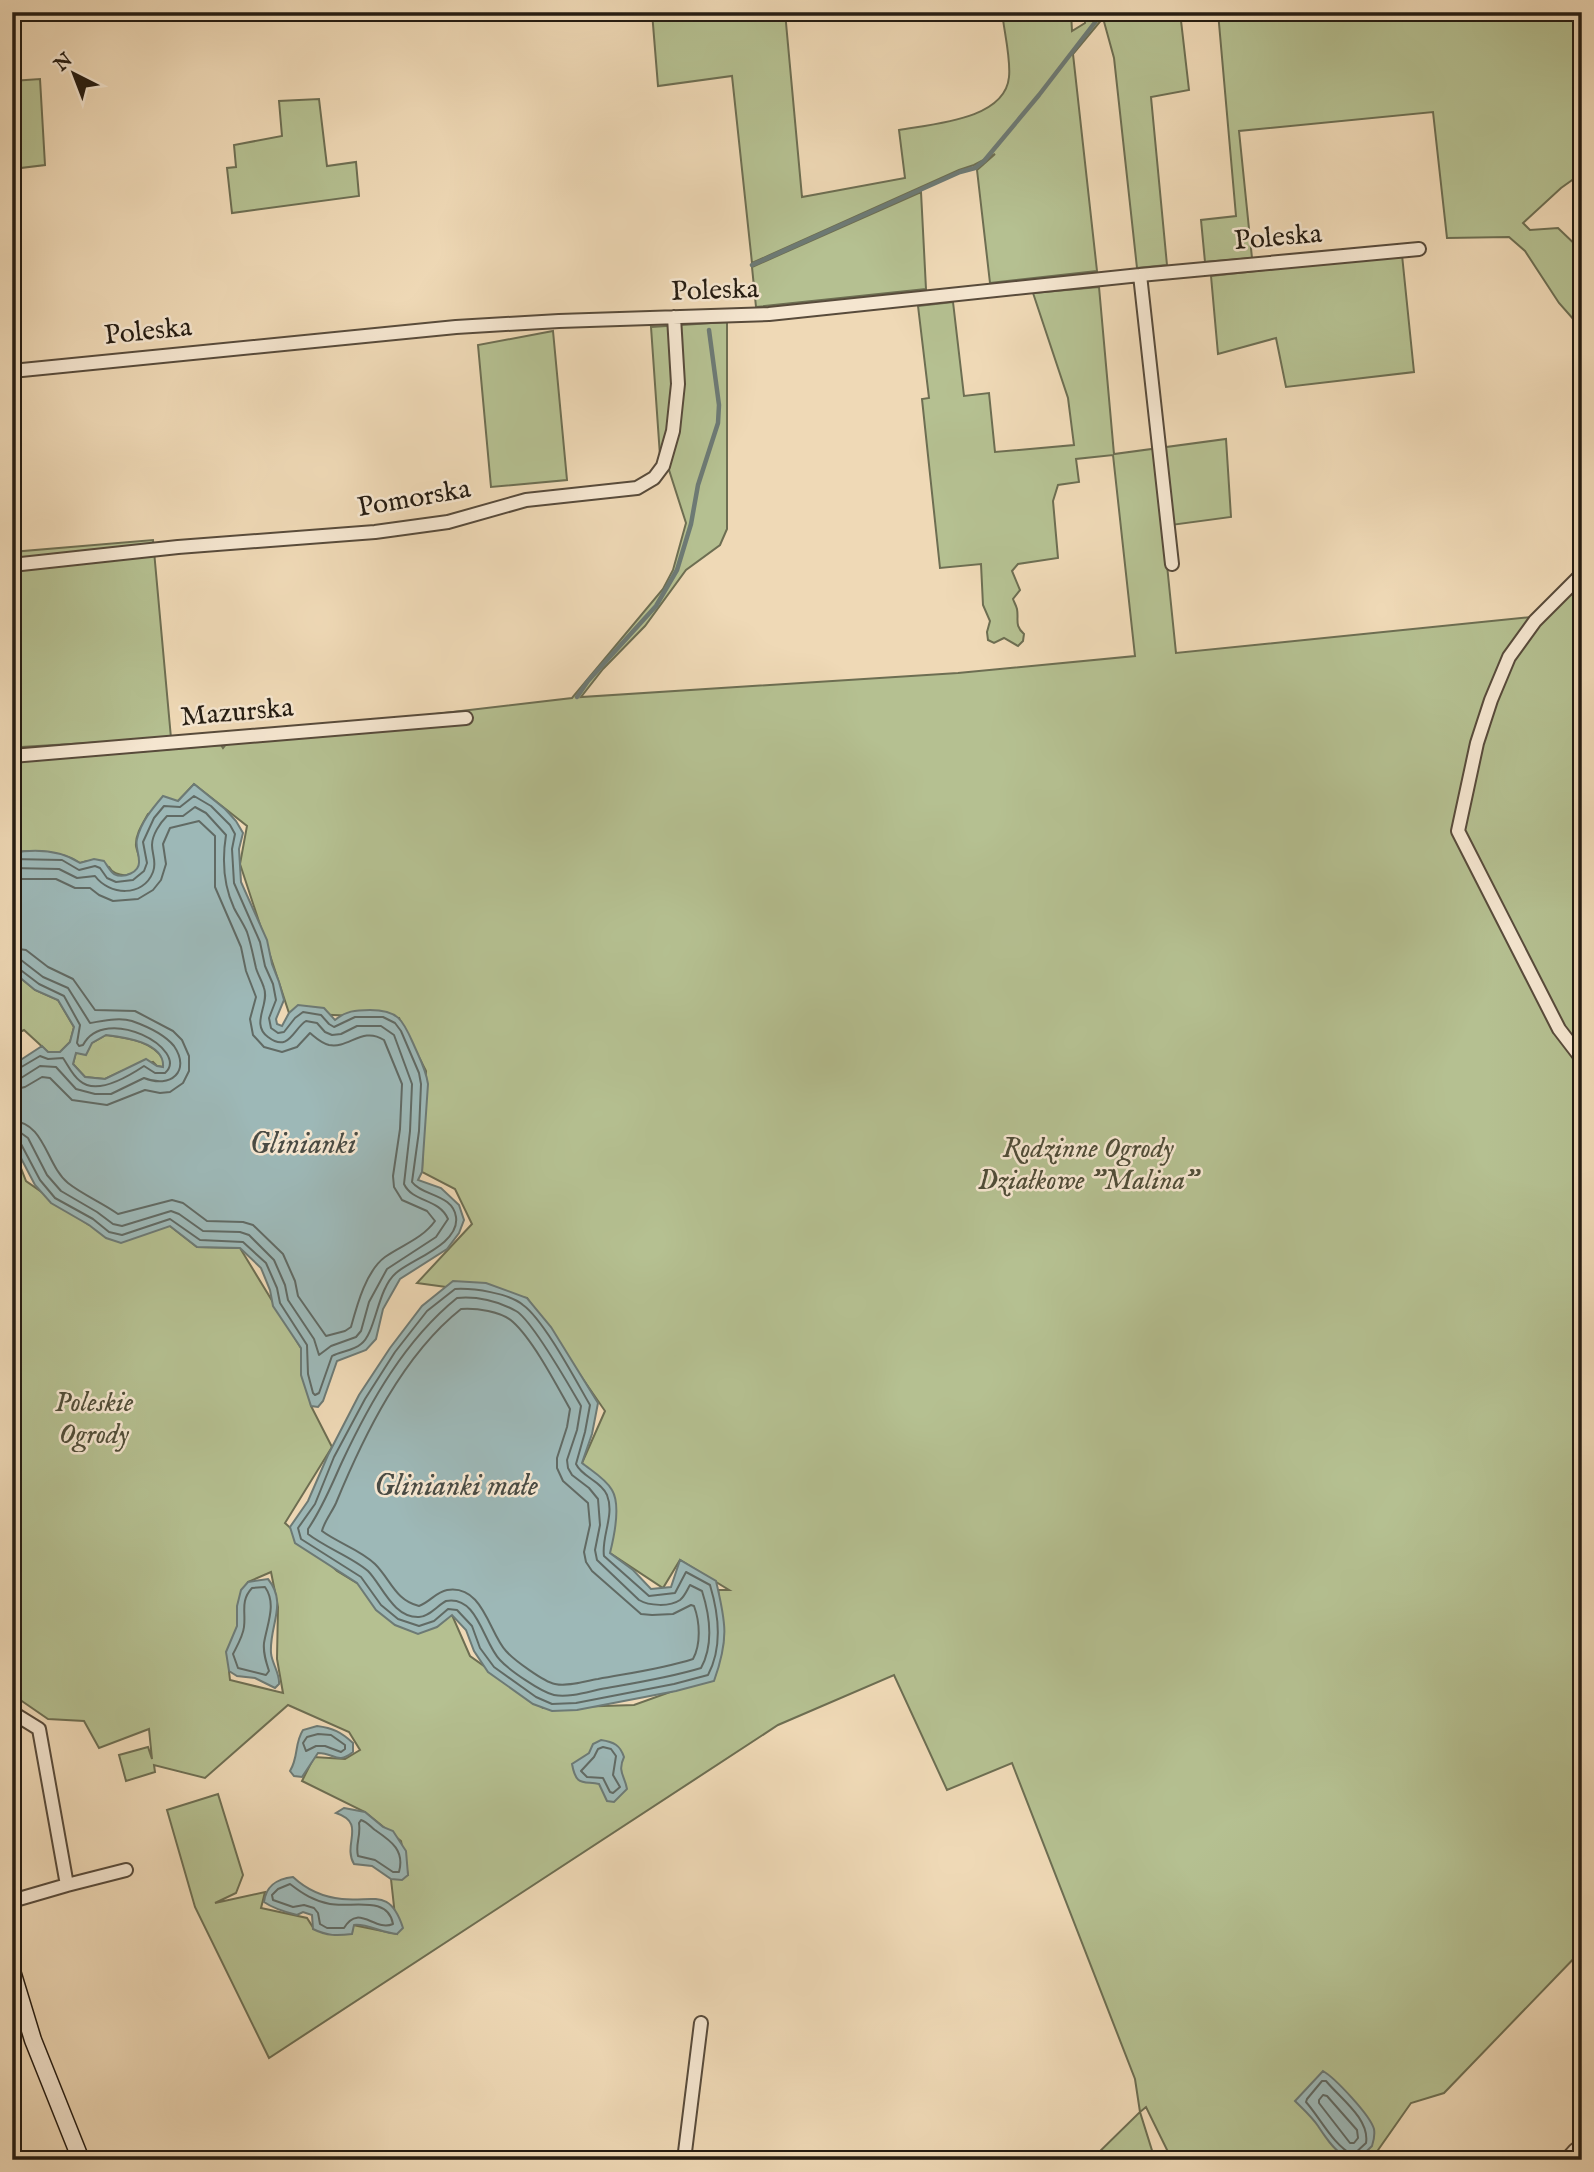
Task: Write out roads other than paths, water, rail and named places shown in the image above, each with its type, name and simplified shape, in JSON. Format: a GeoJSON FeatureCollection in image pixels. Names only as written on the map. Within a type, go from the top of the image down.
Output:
{"type":"FeatureCollection","features":[{"type":"Feature","properties":{"kind":"street","name":"Poleska"},"geometry":{"type":"LineString","coordinates":[[12,371],[456,327],[769,314],[1419,249]]}},
{"type":"Feature","properties":{"kind":"street"},"geometry":{"type":"LineString","coordinates":[[1140,275],[1171,564]]}},
{"type":"Feature","properties":{"kind":"street","name":"Pomorska"},"geometry":{"type":"LineString","coordinates":[[12,565],[178,547],[375,532],[448,522],[526,500],[637,488],[654,478],[663,466],[673,431],[678,384],[674,317]]}},
{"type":"Feature","properties":{"kind":"street"},"geometry":{"type":"LineString","coordinates":[[1582,573],[1535,621],[1509,657],[1477,743],[1458,831],[1559,1029],[1582,1059]]}},
{"type":"Feature","properties":{"kind":"street","name":"Mazurska"},"geometry":{"type":"LineString","coordinates":[[12,756],[466,718]]}},
{"type":"Feature","properties":{"kind":"street"},"geometry":{"type":"LineString","coordinates":[[12,1717],[18,1716],[40,1729],[67,1885]]}},
{"type":"Feature","properties":{"kind":"street"},"geometry":{"type":"LineString","coordinates":[[12,1901],[125,1870]]}},
{"type":"Feature","properties":{"kind":"street"},"geometry":{"type":"LineString","coordinates":[[12,1971],[33,2040],[81,2160]]}},
{"type":"Feature","properties":{"kind":"street"},"geometry":{"type":"LineString","coordinates":[[684,2160],[701,2023]]}},
{"type":"Feature","properties":{"kind":"water","name":"Glinianki"},"geometry":{"type":"Polygon","coordinates":[[[194,784],[225,809],[243,833],[239,849],[241,882],[267,940],[284,1000],[276,1019],[277,1024],[282,1026],[289,1013],[298,1005],[324,1008],[335,1020],[351,1012],[379,1010],[393,1014],[402,1022],[422,1063],[428,1084],[422,1172],[418,1180],[441,1188],[459,1205],[464,1220],[459,1233],[447,1249],[400,1279],[383,1309],[376,1339],[366,1350],[337,1361],[323,1401],[318,1407],[311,1406],[301,1375],[301,1348],[273,1306],[261,1268],[240,1248],[197,1247],[170,1226],[121,1243],[106,1238],[51,1203],[35,1185],[12,1141],[12,1067],[42,1046],[48,1052],[60,1052],[70,1042],[74,1027],[58,1000],[35,990],[12,971],[12,853],[47,852],[64,855],[80,863],[94,859],[104,861],[114,874],[127,875],[139,865],[137,842],[147,816],[163,796],[178,801],[194,784]],[[106,1035],[92,1043],[86,1055],[76,1053],[73,1064],[85,1077],[105,1079],[146,1059],[163,1067],[162,1059],[150,1046],[132,1039],[106,1035]]]}},
{"type":"Feature","properties":{"kind":"water","name":"Glinianki małe"},"geometry":{"type":"Polygon","coordinates":[[[453,1281],[486,1283],[527,1298],[551,1327],[598,1403],[592,1434],[582,1463],[606,1482],[615,1496],[616,1521],[610,1553],[633,1570],[651,1589],[671,1587],[680,1560],[716,1581],[722,1608],[724,1642],[714,1681],[577,1710],[552,1711],[533,1704],[488,1672],[474,1651],[466,1630],[452,1615],[437,1627],[418,1634],[395,1625],[376,1610],[357,1583],[295,1543],[290,1527],[308,1501],[359,1395],[422,1306],[453,1281]]]}},
{"type":"Feature","properties":{"kind":"water"},"geometry":{"type":"Polygon","coordinates":[[[268,1579],[277,1597],[271,1643],[279,1680],[275,1688],[255,1678],[237,1676],[229,1671],[226,1652],[237,1626],[237,1606],[241,1590],[248,1582],[268,1579]]]}},
{"type":"Feature","properties":{"kind":"water"},"geometry":{"type":"Polygon","coordinates":[[[317,1726],[332,1729],[345,1736],[353,1743],[353,1752],[343,1758],[318,1753],[302,1777],[294,1776],[290,1771],[300,1735],[303,1730],[317,1726]]]}},
{"type":"Feature","properties":{"kind":"water"},"geometry":{"type":"Polygon","coordinates":[[[601,1740],[616,1745],[624,1757],[621,1770],[627,1789],[614,1802],[607,1801],[599,1784],[578,1779],[572,1764],[589,1753],[593,1744],[601,1740]]]}},
{"type":"Feature","properties":{"kind":"water"},"geometry":{"type":"Polygon","coordinates":[[[344,1808],[365,1812],[383,1827],[393,1831],[406,1851],[408,1875],[402,1880],[391,1879],[372,1866],[354,1864],[350,1849],[350,1822],[336,1813],[344,1808]]]}},
{"type":"Feature","properties":{"kind":"water"},"geometry":{"type":"Polygon","coordinates":[[[293,1877],[309,1889],[328,1897],[386,1902],[398,1915],[403,1928],[397,1934],[354,1925],[352,1934],[337,1935],[313,1929],[312,1915],[303,1912],[297,1915],[288,1913],[264,1902],[273,1884],[293,1877]]]}},
{"type":"Feature","properties":{"kind":"water"},"geometry":{"type":"Polygon","coordinates":[[[1323,2071],[1352,2097],[1374,2131],[1372,2146],[1355,2157],[1341,2154],[1295,2101],[1323,2071]]]}},
{"type":"Feature","properties":{"kind":"waterway"},"geometry":{"type":"LineString","coordinates":[[752,265],[960,172],[975,168],[984,161],[1039,95],[1103,12]]}},
{"type":"Feature","properties":{"kind":"waterway"},"geometry":{"type":"LineString","coordinates":[[577,697],[588,681],[656,606],[677,570],[691,524],[698,485],[718,423],[719,405],[709,330]]}},
{"type":"Feature","properties":{"kind":"park label","name":"Rodzinne Ogrody Działkowe \"Malina\""},"geometry":{"type":"Point","coordinates":[1088,1165]}},
{"type":"Feature","properties":{"kind":"park label","name":"Poleskie Ogrody"},"geometry":{"type":"Point","coordinates":[94,1419]}}]}
